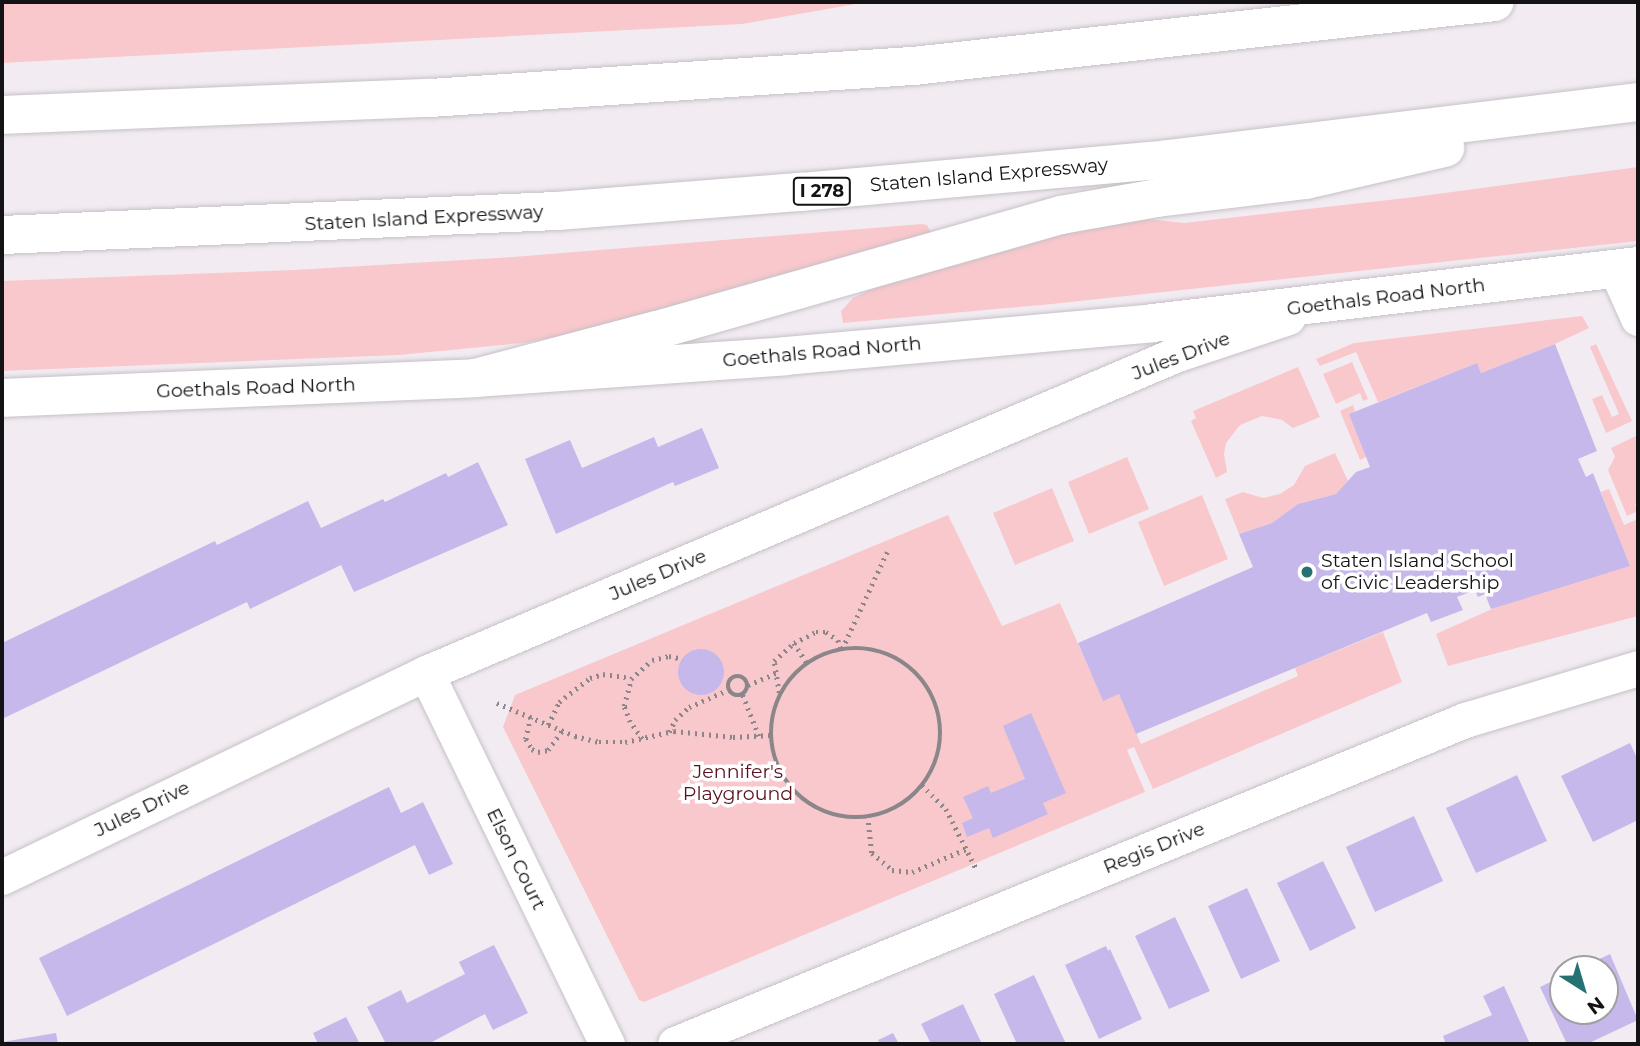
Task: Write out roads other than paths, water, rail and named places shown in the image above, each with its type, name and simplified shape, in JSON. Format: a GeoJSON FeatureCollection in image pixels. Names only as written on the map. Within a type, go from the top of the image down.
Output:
{"type":"FeatureCollection","features":[{"type":"Feature","properties":{"kind":"main road"},"geometry":{"type":"LineString","coordinates":[[2,115],[430,98],[909,66],[1495,2]]}},
{"type":"Feature","properties":{"kind":"main road"},"geometry":{"type":"LineString","coordinates":[[475,378],[657,330],[1061,215],[1157,198],[1306,180],[1638,103]]}},
{"type":"Feature","properties":{"kind":"main road","name":"Staten Island Expressway"},"geometry":{"type":"LineString","coordinates":[[2,235],[307,225],[760,196],[1168,159],[1638,103]]}},
{"type":"Feature","properties":{"kind":"main road","name":"Goethals Road North"},"geometry":{"type":"LineString","coordinates":[[2,398],[475,378],[892,347],[1327,304],[1627,267]]}},
{"type":"Feature","properties":{"kind":"street"},"geometry":{"type":"LineString","coordinates":[[1627,267],[1638,318]]}},
{"type":"Feature","properties":{"kind":"street","name":"Jules Drive"},"geometry":{"type":"LineString","coordinates":[[2,877],[426,673],[1177,354],[1327,304]]}},
{"type":"Feature","properties":{"kind":"street","name":"Regis Drive"},"geometry":{"type":"LineString","coordinates":[[675,1044],[1465,720],[1638,668]]}},
{"type":"Feature","properties":{"kind":"street","name":"Elson Court"},"geometry":{"type":"LineString","coordinates":[[426,673],[607,1044]]}},
{"type":"Feature","properties":{"kind":"place","name":"Staten Island School of Civic Leadership"},"geometry":{"type":"Point","coordinates":[1307,572]}},
{"type":"Feature","properties":{"kind":"park label","name":"Jennifer's Playground"},"geometry":{"type":"Point","coordinates":[738,783]}}]}
